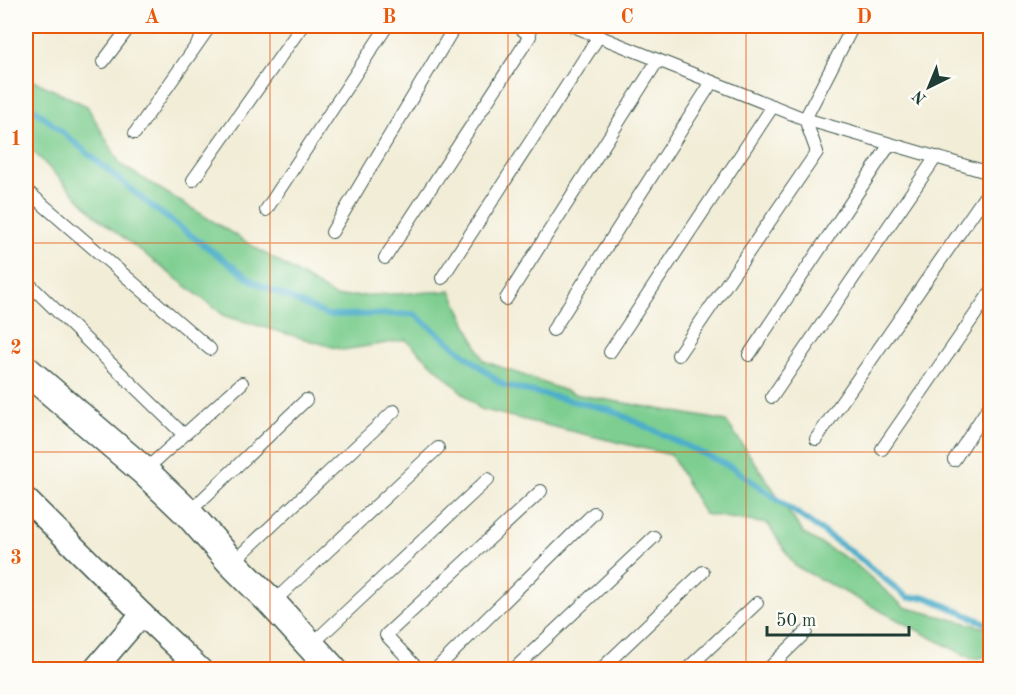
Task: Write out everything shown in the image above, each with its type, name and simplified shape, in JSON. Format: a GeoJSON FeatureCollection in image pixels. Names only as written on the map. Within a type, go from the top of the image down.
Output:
{"type":"FeatureCollection","features":[{"type":"Feature","properties":{"kind":"street"},"geometry":{"type":"LineString","coordinates":[[26,370],[144,471],[188,513],[232,563],[333,669]]}},
{"type":"Feature","properties":{"kind":"street"},"geometry":{"type":"LineString","coordinates":[[26,499],[201,669]]}},
{"type":"Feature","properties":{"kind":"street"},"geometry":{"type":"LineString","coordinates":[[94,669],[142,614]]}},
{"type":"Feature","properties":{"kind":"lane"},"geometry":{"type":"LineString","coordinates":[[103,62],[130,26]]}},
{"type":"Feature","properties":{"kind":"lane"},"geometry":{"type":"LineString","coordinates":[[135,133],[210,26]]}},
{"type":"Feature","properties":{"kind":"lane"},"geometry":{"type":"LineString","coordinates":[[193,180],[302,26]]}},
{"type":"Feature","properties":{"kind":"lane"},"geometry":{"type":"LineString","coordinates":[[266,210],[387,26]]}},
{"type":"Feature","properties":{"kind":"lane"},"geometry":{"type":"LineString","coordinates":[[332,232],[455,26]]}},
{"type":"Feature","properties":{"kind":"lane"},"geometry":{"type":"LineString","coordinates":[[385,258],[530,36],[518,26]]}},
{"type":"Feature","properties":{"kind":"lane"},"geometry":{"type":"LineString","coordinates":[[573,26],[805,119],[990,173]]}},
{"type":"Feature","properties":{"kind":"lane"},"geometry":{"type":"LineString","coordinates":[[678,356],[817,152],[805,119],[853,26]]}},
{"type":"Feature","properties":{"kind":"lane"},"geometry":{"type":"LineString","coordinates":[[442,278],[599,36]]}},
{"type":"Feature","properties":{"kind":"lane"},"geometry":{"type":"LineString","coordinates":[[506,299],[658,60]]}},
{"type":"Feature","properties":{"kind":"lane"},"geometry":{"type":"LineString","coordinates":[[553,330],[712,82]]}},
{"type":"Feature","properties":{"kind":"lane"},"geometry":{"type":"LineString","coordinates":[[610,352],[773,106]]}},
{"type":"Feature","properties":{"kind":"lane"},"geometry":{"type":"LineString","coordinates":[[749,355],[890,144]]}},
{"type":"Feature","properties":{"kind":"lane"},"geometry":{"type":"LineString","coordinates":[[772,397],[936,157]]}},
{"type":"Feature","properties":{"kind":"lane"},"geometry":{"type":"LineString","coordinates":[[816,439],[990,189]]}},
{"type":"Feature","properties":{"kind":"lane"},"geometry":{"type":"LineString","coordinates":[[26,190],[210,349]]}},
{"type":"Feature","properties":{"kind":"lane"},"geometry":{"type":"LineString","coordinates":[[26,280],[183,434]]}},
{"type":"Feature","properties":{"kind":"lane"},"geometry":{"type":"LineString","coordinates":[[882,449],[990,293]]}},
{"type":"Feature","properties":{"kind":"lane"},"geometry":{"type":"LineString","coordinates":[[144,471],[242,383]]}},
{"type":"Feature","properties":{"kind":"lane"},"geometry":{"type":"LineString","coordinates":[[188,513],[306,400]]}},
{"type":"Feature","properties":{"kind":"lane"},"geometry":{"type":"LineString","coordinates":[[954,460],[990,405]]}},
{"type":"Feature","properties":{"kind":"lane"},"geometry":{"type":"LineString","coordinates":[[232,563],[394,411]]}},
{"type":"Feature","properties":{"kind":"lane"},"geometry":{"type":"LineString","coordinates":[[272,603],[438,448]]}},
{"type":"Feature","properties":{"kind":"lane"},"geometry":{"type":"LineString","coordinates":[[310,646],[488,479]]}},
{"type":"Feature","properties":{"kind":"lane"},"geometry":{"type":"LineString","coordinates":[[419,669],[386,634],[541,491]]}},
{"type":"Feature","properties":{"kind":"lane"},"geometry":{"type":"LineString","coordinates":[[435,669],[594,513]]}},
{"type":"Feature","properties":{"kind":"lane"},"geometry":{"type":"LineString","coordinates":[[513,669],[654,537]]}},
{"type":"Feature","properties":{"kind":"lane"},"geometry":{"type":"LineString","coordinates":[[600,669],[703,572]]}},
{"type":"Feature","properties":{"kind":"lane"},"geometry":{"type":"LineString","coordinates":[[686,669],[757,603]]}},
{"type":"Feature","properties":{"kind":"lane"},"geometry":{"type":"LineString","coordinates":[[767,669],[806,632]]}},
{"type":"Feature","properties":{"kind":"green space"},"geometry":{"type":"Polygon","coordinates":[[[26,77],[87,106],[121,165],[336,297],[451,291],[484,361],[574,394],[726,421],[804,534],[853,562],[904,607],[990,629],[990,656],[972,659],[795,566],[768,524],[704,514],[671,455],[480,409],[406,340],[343,350],[225,316],[98,218],[26,144],[26,77]]]}},
{"type":"Feature","properties":{"kind":"waterway"},"geometry":{"type":"LineString","coordinates":[[26,102],[150,205],[254,282],[327,315],[414,314],[503,385],[611,410],[733,468],[853,553],[908,598],[926,597],[990,625]]}}]}
